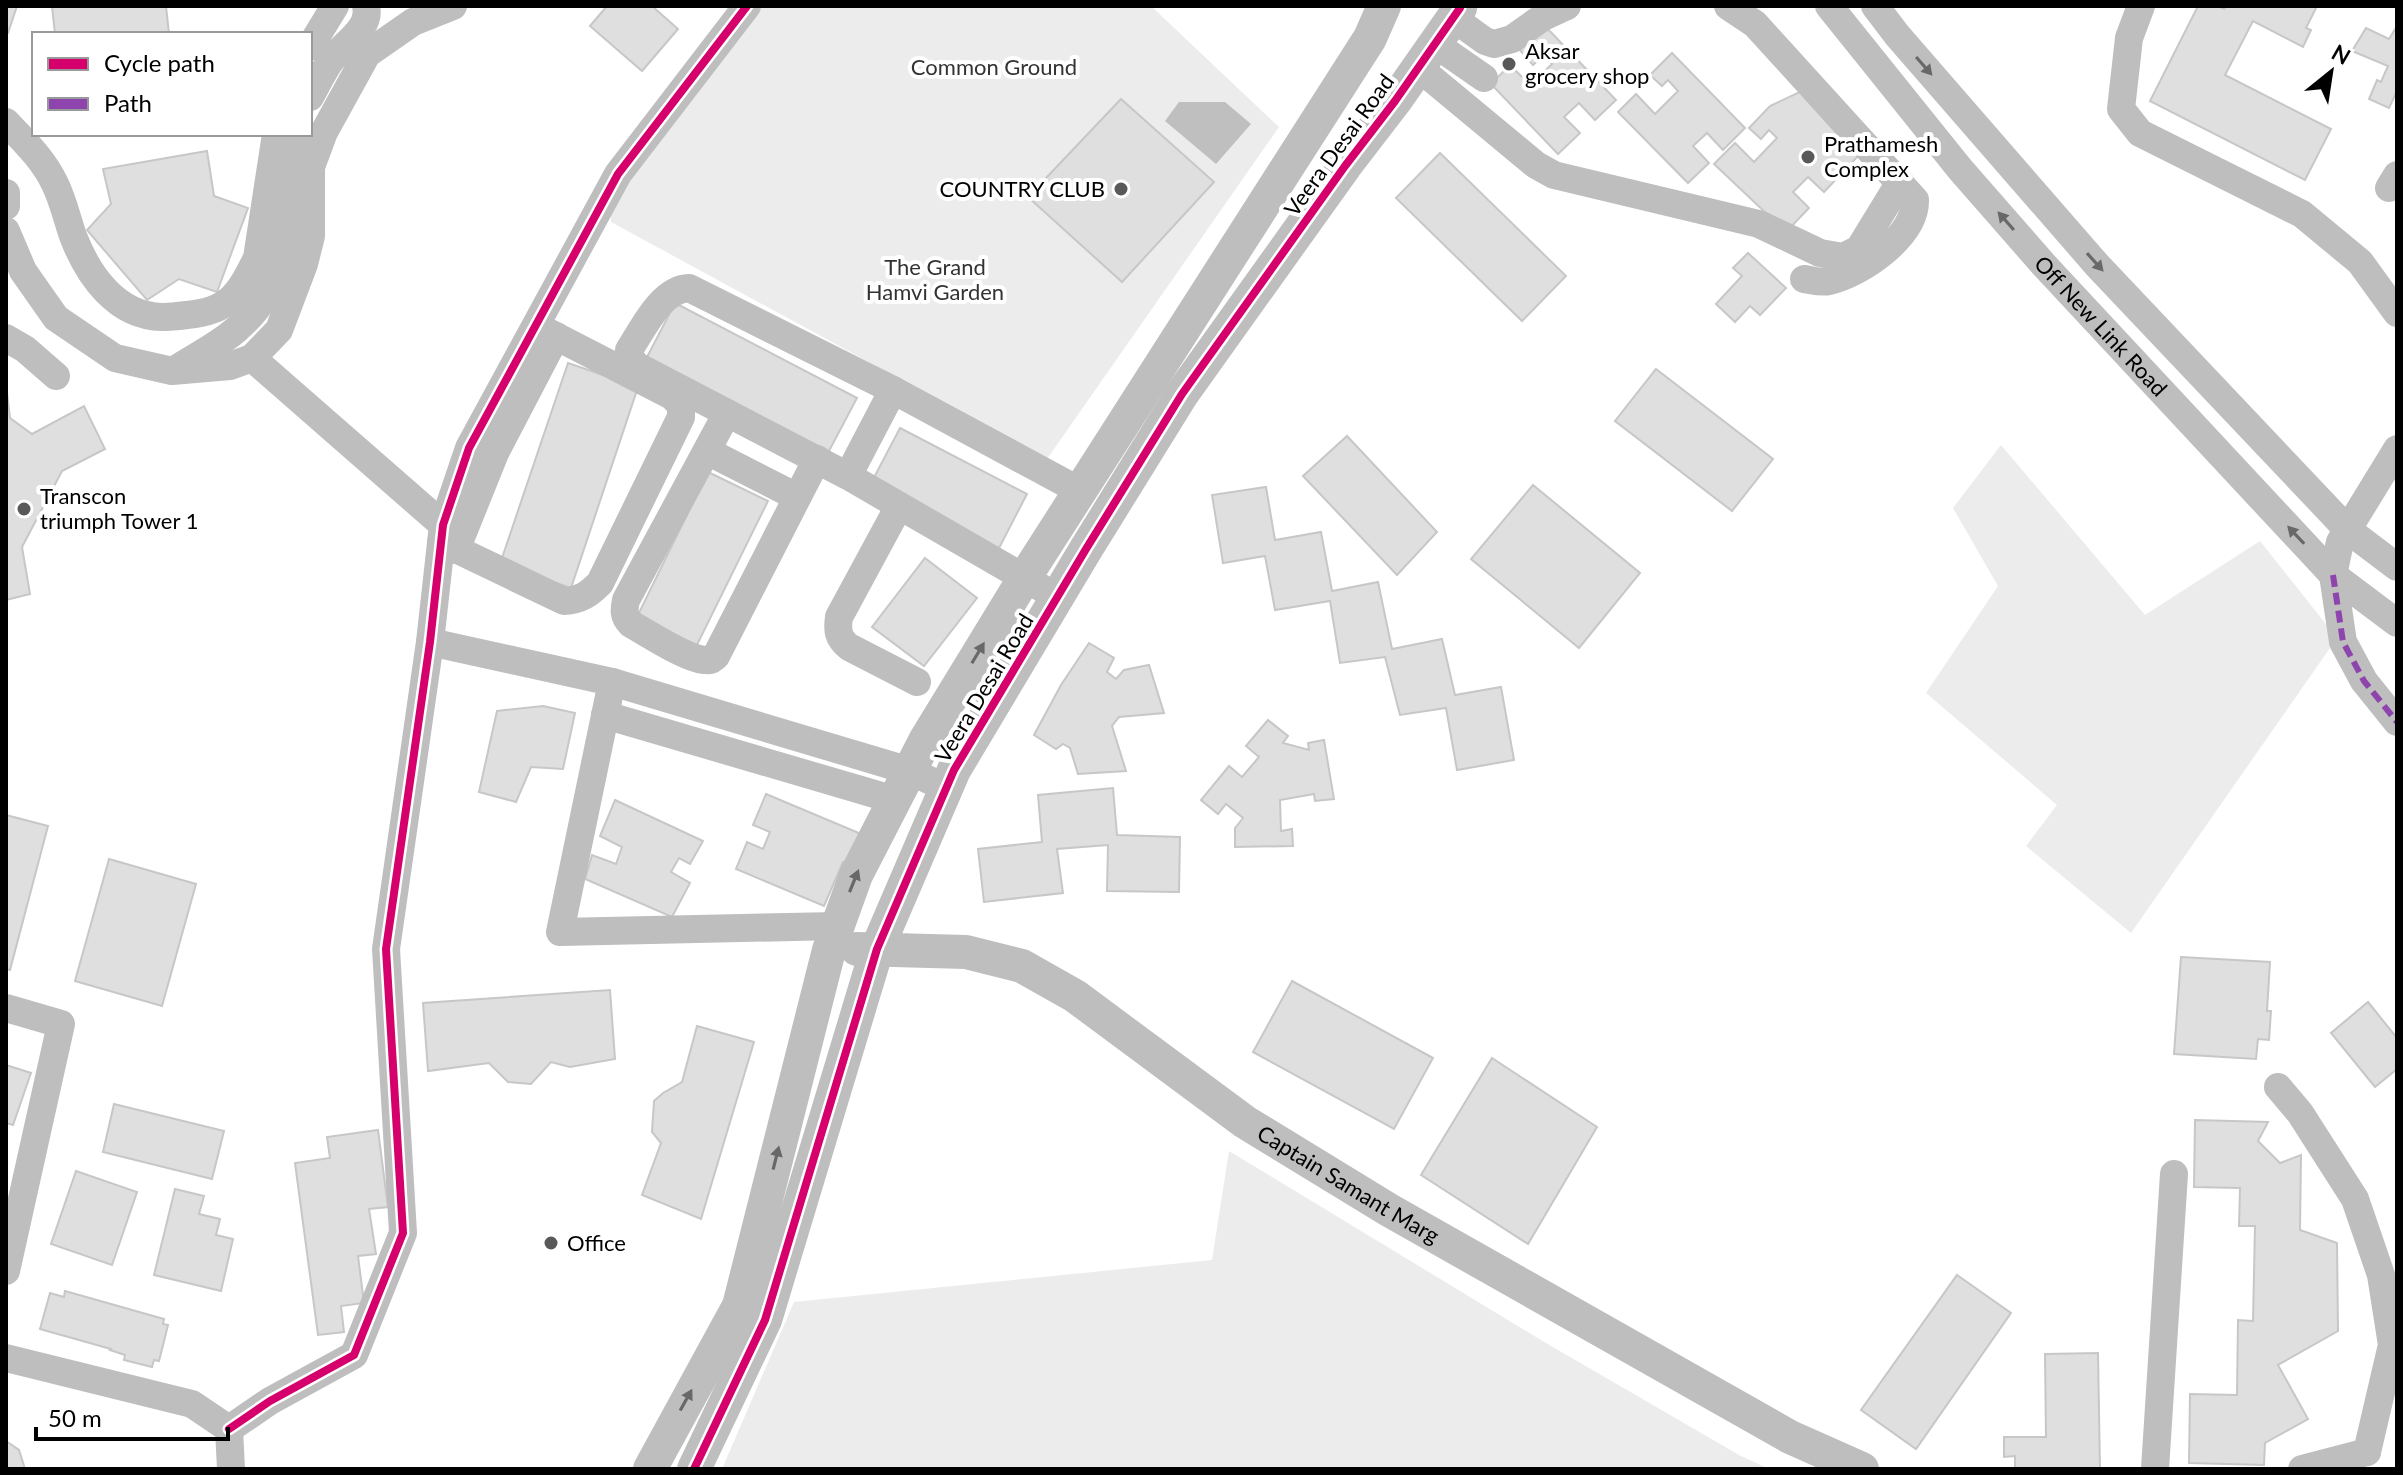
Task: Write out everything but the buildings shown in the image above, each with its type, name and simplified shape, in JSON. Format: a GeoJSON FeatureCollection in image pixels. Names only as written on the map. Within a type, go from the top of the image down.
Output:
{"type":"FeatureCollection","features":[{"type":"Feature","properties":{"kind":"street"},"geometry":{"type":"LineString","coordinates":[[312,44],[335,6]]}},
{"type":"Feature","properties":{"kind":"street"},"geometry":{"type":"LineString","coordinates":[[312,93],[330,60],[364,25],[368,15],[366,6]]}},
{"type":"Feature","properties":{"kind":"street"},"geometry":{"type":"LineString","coordinates":[[6,231],[23,271],[56,318],[115,358],[172,371],[230,366],[252,358],[279,330],[304,264],[311,236],[311,167],[324,132],[367,54],[414,14],[453,6]]}},
{"type":"Feature","properties":{"kind":"street"},"geometry":{"type":"LineString","coordinates":[[229,1429],[270,1401],[354,1355],[403,1233],[386,949],[447,539],[469,448],[546,331],[618,174],[747,6]]}},
{"type":"Feature","properties":{"kind":"street"},"geometry":{"type":"LineString","coordinates":[[650,1469],[739,1306],[758,1292],[833,938],[856,875],[926,739],[1025,577],[1370,38],[1384,6]]}},
{"type":"Feature","properties":{"kind":"street"},"geometry":{"type":"LineString","coordinates":[[1449,25],[1494,44],[1512,39],[1543,17],[1567,6]]}},
{"type":"Feature","properties":{"kind":"street"},"geometry":{"type":"LineString","coordinates":[[1728,6],[1755,24],[1915,200],[1915,211],[1902,232],[1867,266],[1824,282],[1804,279]]}},
{"type":"Feature","properties":{"kind":"street","name":"Off New Link Road"},"geometry":{"type":"LineString","coordinates":[[1829,6],[1960,169],[2044,265],[2333,575],[2397,623]]}},
{"type":"Feature","properties":{"kind":"street","name":"Off New Link Road"},"geometry":{"type":"LineString","coordinates":[[1875,6],[2097,265],[2348,530],[2397,567]]}},
{"type":"Feature","properties":{"kind":"street"},"geometry":{"type":"LineString","coordinates":[[2141,6],[2129,38],[2121,109],[2140,133],[2302,214],[2360,262],[2397,313]]}},
{"type":"Feature","properties":{"kind":"street"},"geometry":{"type":"LineString","coordinates":[[1449,25],[1484,78]]}},
{"type":"Feature","properties":{"kind":"street"},"geometry":{"type":"LineString","coordinates":[[1449,25],[1536,165],[1554,175],[1759,224],[1820,253],[1843,257],[1859,249],[1900,182]]}},
{"type":"Feature","properties":{"kind":"street","name":"Veera Desai Road"},"geometry":{"type":"LineString","coordinates":[[694,1469],[765,1320],[758,1292],[877,949],[954,770],[1182,394],[1449,25]]}},
{"type":"Feature","properties":{"kind":"street"},"geometry":{"type":"LineString","coordinates":[[6,122],[41,161],[55,184],[74,239],[93,276],[108,294],[132,310],[153,316],[179,298],[191,297],[217,309],[228,303],[238,290],[257,258],[276,136]]}},
{"type":"Feature","properties":{"kind":"street"},"geometry":{"type":"LineString","coordinates":[[172,371],[238,329],[267,297],[280,270],[290,225],[297,136]]}},
{"type":"Feature","properties":{"kind":"street"},"geometry":{"type":"LineString","coordinates":[[6,193],[6,206]]}},
{"type":"Feature","properties":{"kind":"street"},"geometry":{"type":"LineString","coordinates":[[1059,598],[848,476],[637,366],[630,358],[629,350],[661,303],[678,288],[689,288],[893,390],[1080,491]]}},
{"type":"Feature","properties":{"kind":"street"},"geometry":{"type":"LineString","coordinates":[[1203,299],[1236,320]]}},
{"type":"Feature","properties":{"kind":"street"},"geometry":{"type":"LineString","coordinates":[[252,358],[447,539],[564,601],[577,600],[600,583],[681,417],[681,405],[672,396],[546,331]]}},
{"type":"Feature","properties":{"kind":"street"},"geometry":{"type":"LineString","coordinates":[[6,338],[25,349],[56,376]]}},
{"type":"Feature","properties":{"kind":"street"},"geometry":{"type":"LineString","coordinates":[[848,476],[893,390]]}},
{"type":"Feature","properties":{"kind":"street"},"geometry":{"type":"LineString","coordinates":[[727,413],[626,600],[624,609],[625,618],[631,624],[691,657],[705,661],[716,656],[817,459]]}},
{"type":"Feature","properties":{"kind":"street"},"geometry":{"type":"LineString","coordinates":[[2397,449],[2340,542],[2333,575],[2343,642],[2364,681],[2397,722]]}},
{"type":"Feature","properties":{"kind":"street"},"geometry":{"type":"LineString","coordinates":[[707,451],[797,497]]}},
{"type":"Feature","properties":{"kind":"street"},"geometry":{"type":"LineString","coordinates":[[899,506],[839,617],[837,630],[840,639],[849,647],[917,682]]}},
{"type":"Feature","properties":{"kind":"street"},"geometry":{"type":"LineString","coordinates":[[430,642],[612,682],[902,785]]}},
{"type":"Feature","properties":{"kind":"street"},"geometry":{"type":"LineString","coordinates":[[612,682],[560,932],[833,938]]}},
{"type":"Feature","properties":{"kind":"street"},"geometry":{"type":"LineString","coordinates":[[605,715],[902,785],[946,788]]}},
{"type":"Feature","properties":{"kind":"street","name":"Captain Samant Marg"},"geometry":{"type":"LineString","coordinates":[[833,938],[877,949],[966,952],[1022,966],[1075,996],[1245,1122],[1389,1210],[1790,1437],[1862,1469]]}},
{"type":"Feature","properties":{"kind":"street"},"geometry":{"type":"LineString","coordinates":[[6,1008],[61,1024],[6,1271]]}},
{"type":"Feature","properties":{"kind":"street"},"geometry":{"type":"LineString","coordinates":[[2278,1087],[2300,1113],[2355,1199],[2381,1275],[2392,1345],[2375,1460],[2302,1469]]}},
{"type":"Feature","properties":{"kind":"street"},"geometry":{"type":"LineString","coordinates":[[2155,1469],[2174,1174]]}},
{"type":"Feature","properties":{"kind":"street"},"geometry":{"type":"LineString","coordinates":[[6,1358],[192,1404],[229,1429]]}},
{"type":"Feature","properties":{"kind":"street"},"geometry":{"type":"LineString","coordinates":[[229,1429],[231,1469]]}},
{"type":"Feature","properties":{"kind":"green space"},"geometry":{"type":"Polygon","coordinates":[[[756,6],[1151,6],[1279,127],[1047,459],[611,222],[611,207],[756,6]]]}},
{"type":"Feature","properties":{"kind":"green space"},"geometry":{"type":"Polygon","coordinates":[[[2001,445],[2145,615],[2260,541],[2337,638],[2131,933],[2026,846],[2057,805],[1926,693],[1998,586],[1953,508],[2001,445]]]}},
{"type":"Feature","properties":{"kind":"green space"},"geometry":{"type":"Polygon","coordinates":[[[1229,1151],[1546,1343],[1739,1455],[1769,1469],[722,1469],[794,1302],[1212,1260],[1229,1151]]]}},
{"type":"Feature","properties":{"kind":"shaded area"},"geometry":{"type":"Polygon","coordinates":[[[1179,102],[1225,102],[1251,124],[1216,164],[1165,121],[1179,102]]]}},
{"type":"Feature","properties":{"kind":"marked path"},"geometry":{"type":"LineString","coordinates":[[2333,575],[2343,642],[2364,681],[2397,722]]}},
{"type":"Feature","properties":{"kind":"cycle path"},"geometry":{"type":"LineString","coordinates":[[229,1429],[270,1401],[354,1355],[403,1233],[386,949],[430,642],[443,525],[469,448],[618,174],[747,6]]}},
{"type":"Feature","properties":{"kind":"cycle path"},"geometry":{"type":"LineString","coordinates":[[694,1469],[765,1320],[877,949],[954,770],[1182,394],[1395,101],[1459,6]]}},
{"type":"Feature","properties":{"kind":"place","name":"Aksar grocery shop"},"geometry":{"type":"Point","coordinates":[1509,64]}},
{"type":"Feature","properties":{"kind":"place","name":"Prathamesh Complex"},"geometry":{"type":"Point","coordinates":[1808,157]}},
{"type":"Feature","properties":{"kind":"place","name":"COUNTRY CLUB"},"geometry":{"type":"Point","coordinates":[1121,189]}},
{"type":"Feature","properties":{"kind":"place","name":"Transcon triumph Tower 1"},"geometry":{"type":"Point","coordinates":[24,509]}},
{"type":"Feature","properties":{"kind":"place","name":"Office"},"geometry":{"type":"Point","coordinates":[551,1243]}},
{"type":"Feature","properties":{"kind":"park label","name":"Common Ground"},"geometry":{"type":"Point","coordinates":[994,67]}},
{"type":"Feature","properties":{"kind":"park label","name":"The Grand Hamvi Garden"},"geometry":{"type":"Point","coordinates":[935,280]}}]}
